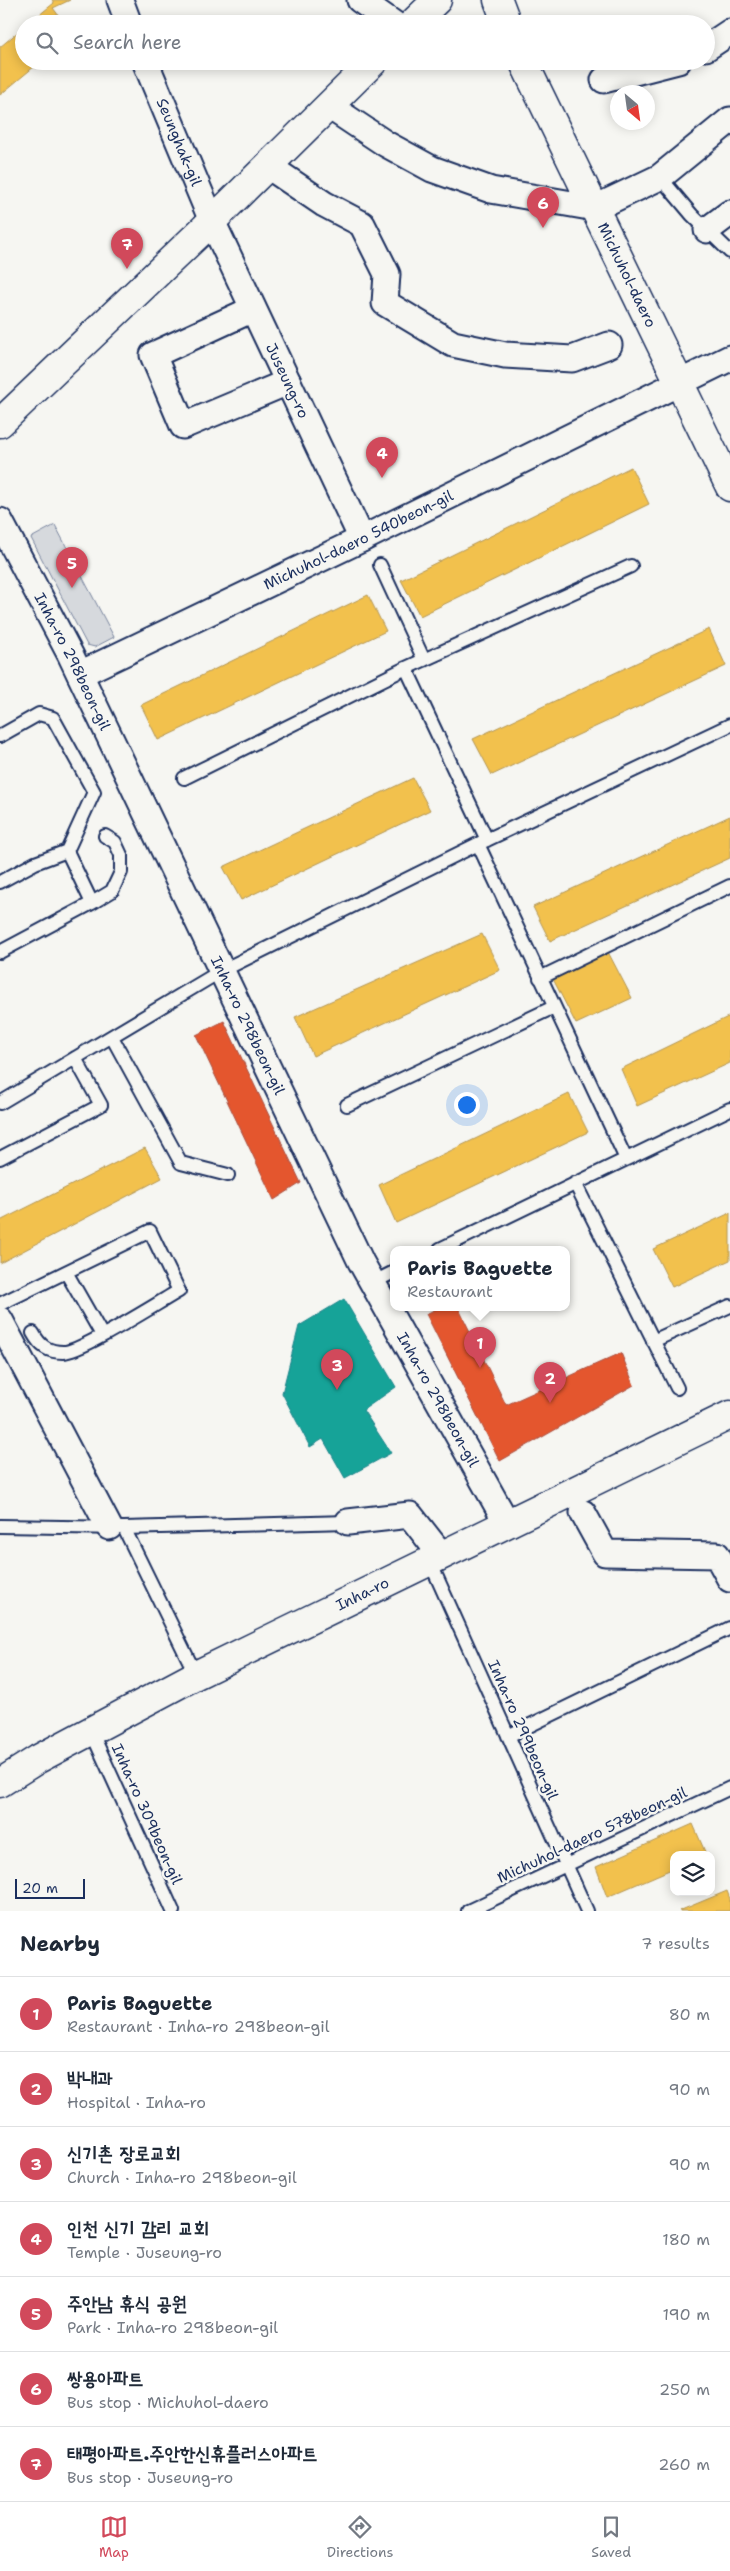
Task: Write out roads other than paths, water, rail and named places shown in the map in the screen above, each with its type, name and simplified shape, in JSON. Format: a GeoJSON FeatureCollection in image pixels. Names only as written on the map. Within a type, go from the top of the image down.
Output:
{"type":"FeatureCollection","features":[{"type":"Feature","properties":{"kind":"main road"},"geometry":{"type":"LineString","coordinates":[[421,15],[437,0]]}},
{"type":"Feature","properties":{"kind":"main road"},"geometry":{"type":"LineString","coordinates":[[498,0],[503,15]]}},
{"type":"Feature","properties":{"kind":"main road"},"geometry":{"type":"LineString","coordinates":[[0,423],[212,222],[365,70]]}},
{"type":"Feature","properties":{"kind":"main road","name":"Michuhol-daero"},"geometry":{"type":"LineString","coordinates":[[527,70],[730,487]]}},
{"type":"Feature","properties":{"kind":"main road","name":"Inha-ro"},"geometry":{"type":"LineString","coordinates":[[0,1783],[38,1759],[196,1675],[730,1415]]}},
{"type":"Feature","properties":{"kind":"street"},"geometry":{"type":"LineString","coordinates":[[120,0],[126,15]]}},
{"type":"Feature","properties":{"kind":"street"},"geometry":{"type":"LineString","coordinates":[[360,0],[381,15]]}},
{"type":"Feature","properties":{"kind":"street"},"geometry":{"type":"LineString","coordinates":[[715,42],[730,32]]}},
{"type":"Feature","properties":{"kind":"street","name":"Seunghak-gil"},"geometry":{"type":"LineString","coordinates":[[149,70],[212,222]]}},
{"type":"Feature","properties":{"kind":"street"},"geometry":{"type":"LineString","coordinates":[[604,80],[643,70]]}},
{"type":"Feature","properties":{"kind":"street"},"geometry":{"type":"LineString","coordinates":[[329,106],[386,144],[432,170],[491,190],[595,208],[660,177],[730,120]]}},
{"type":"Feature","properties":{"kind":"street"},"geometry":{"type":"LineString","coordinates":[[268,166],[324,204],[362,224],[387,274],[385,303],[453,344],[505,355],[572,359],[609,346]]}},
{"type":"Feature","properties":{"kind":"street"},"geometry":{"type":"LineString","coordinates":[[707,230],[730,213]]}},
{"type":"Feature","properties":{"kind":"street","name":"Juseung-ro"},"geometry":{"type":"LineString","coordinates":[[212,222],[362,540]]}},
{"type":"Feature","properties":{"kind":"street"},"geometry":{"type":"LineString","coordinates":[[253,309],[153,355],[183,426],[288,382]]}},
{"type":"Feature","properties":{"kind":"street","name":"Michuhol-daero 540beon-gil"},"geometry":{"type":"LineString","coordinates":[[80,674],[362,540],[730,358]]}},
{"type":"Feature","properties":{"kind":"street","name":"Inha-ro 298beon-gil"},"geometry":{"type":"LineString","coordinates":[[0,521],[80,674],[221,972],[390,1291]]}},
{"type":"Feature","properties":{"kind":"street","name":"Inha-ro 298beon-gil"},"geometry":{"type":"LineString","coordinates":[[400,1311],[503,1516],[510,1523]]}},
{"type":"Feature","properties":{"kind":"street"},"geometry":{"type":"LineString","coordinates":[[0,1320],[116,1528]]}},
{"type":"Feature","properties":{"kind":"street"},"geometry":{"type":"LineString","coordinates":[[583,1513],[606,1554],[717,1554],[730,1579]]}},
{"type":"Feature","properties":{"kind":"street"},"geometry":{"type":"LineString","coordinates":[[348,1522],[410,1515],[436,1559]]}},
{"type":"Feature","properties":{"kind":"lane"},"geometry":{"type":"LineString","coordinates":[[660,177],[707,230],[730,252]]}},
{"type":"Feature","properties":{"kind":"lane"},"geometry":{"type":"LineString","coordinates":[[380,565],[424,660]]}},
{"type":"Feature","properties":{"kind":"lane"},"geometry":{"type":"LineString","coordinates":[[184,778],[406,668],[631,566]]}},
{"type":"Feature","properties":{"kind":"lane"},"geometry":{"type":"LineString","coordinates":[[406,668],[540,978],[626,1159]]}},
{"type":"Feature","properties":{"kind":"lane"},"geometry":{"type":"LineString","coordinates":[[0,736],[39,714],[54,718],[94,792],[67,851],[35,863],[0,882]]}},
{"type":"Feature","properties":{"kind":"lane"},"geometry":{"type":"LineString","coordinates":[[0,1103],[221,972],[482,842],[730,725]]}},
{"type":"Feature","properties":{"kind":"lane"},"geometry":{"type":"LineString","coordinates":[[0,952],[112,891],[121,872],[121,855],[115,842],[104,836]]}},
{"type":"Feature","properties":{"kind":"lane"},"geometry":{"type":"LineString","coordinates":[[67,851],[92,903]]}},
{"type":"Feature","properties":{"kind":"lane"},"geometry":{"type":"LineString","coordinates":[[540,978],[730,886]]}},
{"type":"Feature","properties":{"kind":"lane"},"geometry":{"type":"LineString","coordinates":[[347,1105],[554,1007]]}},
{"type":"Feature","properties":{"kind":"lane"},"geometry":{"type":"LineString","coordinates":[[112,1036],[181,1164],[228,1175]]}},
{"type":"Feature","properties":{"kind":"lane"},"geometry":{"type":"LineString","coordinates":[[0,1158],[101,1105],[75,1058]]}},
{"type":"Feature","properties":{"kind":"lane"},"geometry":{"type":"LineString","coordinates":[[446,1246],[730,1109]]}},
{"type":"Feature","properties":{"kind":"lane"},"geometry":{"type":"LineString","coordinates":[[575,1183],[676,1388]]}},
{"type":"Feature","properties":{"kind":"lane"},"geometry":{"type":"LineString","coordinates":[[0,1304],[150,1231],[179,1291],[102,1335],[65,1352],[47,1349],[40,1344],[33,1333]]}},
{"type":"Feature","properties":{"kind":"lane"},"geometry":{"type":"LineString","coordinates":[[66,1272],[102,1335]]}},
{"type":"Feature","properties":{"kind":"lane"},"geometry":{"type":"LineString","coordinates":[[653,1342],[730,1306]]}},
{"type":"Feature","properties":{"kind":"lane"},"geometry":{"type":"LineString","coordinates":[[0,1526],[116,1528],[348,1522]]}},
{"type":"Feature","properties":{"kind":"lane"},"geometry":{"type":"LineString","coordinates":[[116,1528],[196,1675]]}},
{"type":"Feature","properties":{"kind":"lane","name":"Inha-ro 299beon-gil"},"geometry":{"type":"LineString","coordinates":[[436,1559],[508,1736],[587,1911]]}},
{"type":"Feature","properties":{"kind":"lane"},"geometry":{"type":"LineString","coordinates":[[508,1736],[730,1628]]}},
{"type":"Feature","properties":{"kind":"lane","name":"Inha-ro 309beon-gil"},"geometry":{"type":"LineString","coordinates":[[91,1731],[173,1911]]}},
{"type":"Feature","properties":{"kind":"lane","name":"Michuhol-daero 578beon-gil"},"geometry":{"type":"LineString","coordinates":[[468,1911],[730,1788]]}},
{"type":"Feature","properties":{"kind":"place","name":"쌍용아파트"},"geometry":{"type":"Point","coordinates":[543,228]}},
{"type":"Feature","properties":{"kind":"place","name":"태평아파트.주안한신휴플러스아파트"},"geometry":{"type":"Point","coordinates":[127,269]}},
{"type":"Feature","properties":{"kind":"place","name":"인천 신기 감리 교회"},"geometry":{"type":"Point","coordinates":[382,478]}},
{"type":"Feature","properties":{"kind":"place","name":"주안남 휴식 공원"},"geometry":{"type":"Point","coordinates":[72,588]}},
{"type":"Feature","properties":{"kind":"place","name":"Paris Baguette"},"geometry":{"type":"Point","coordinates":[480,1368]}},
{"type":"Feature","properties":{"kind":"place","name":"신기촌 장로교회"},"geometry":{"type":"Point","coordinates":[337,1390]}},
{"type":"Feature","properties":{"kind":"place","name":"박내과"},"geometry":{"type":"Point","coordinates":[550,1403]}}]}
